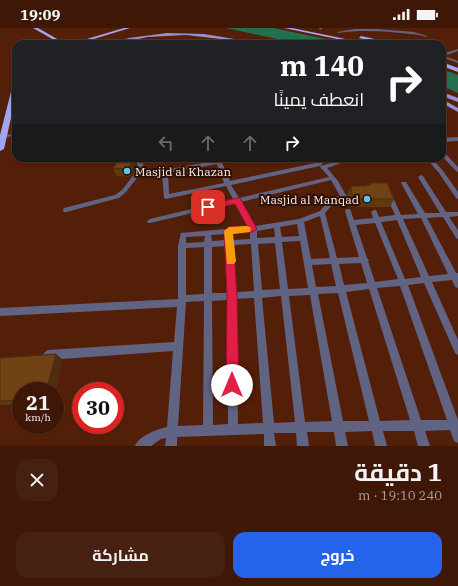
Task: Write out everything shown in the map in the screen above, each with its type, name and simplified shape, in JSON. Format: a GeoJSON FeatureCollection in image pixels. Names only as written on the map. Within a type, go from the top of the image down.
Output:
{"type":"FeatureCollection","features":[{"type":"Feature","properties":{"kind":"highway"},"geometry":{"type":"LineString","coordinates":[[31,28],[53,40]]}},
{"type":"Feature","properties":{"kind":"highway"},"geometry":{"type":"LineString","coordinates":[[35,28],[53,40]]}},
{"type":"Feature","properties":{"kind":"highway"},"geometry":{"type":"LineString","coordinates":[[89,40],[129,28]]}},
{"type":"Feature","properties":{"kind":"highway"},"geometry":{"type":"LineString","coordinates":[[286,28],[349,40]]}},
{"type":"Feature","properties":{"kind":"highway"},"geometry":{"type":"LineString","coordinates":[[320,28],[374,40]]}},
{"type":"Feature","properties":{"kind":"highway"},"geometry":{"type":"LineString","coordinates":[[320,34],[333,31]]}},
{"type":"Feature","properties":{"kind":"highway"},"geometry":{"type":"LineString","coordinates":[[446,64],[458,68]]}},
{"type":"Feature","properties":{"kind":"highway"},"geometry":{"type":"LineString","coordinates":[[0,130],[12,83]]}},
{"type":"Feature","properties":{"kind":"highway"},"geometry":{"type":"LineString","coordinates":[[0,149],[12,101]]}},
{"type":"Feature","properties":{"kind":"main road"},"geometry":{"type":"LineString","coordinates":[[209,32],[245,40]]}},
{"type":"Feature","properties":{"kind":"main road"},"geometry":{"type":"LineString","coordinates":[[127,40],[149,35],[209,32],[255,40]]}},
{"type":"Feature","properties":{"kind":"main road"},"geometry":{"type":"LineString","coordinates":[[446,96],[458,100]]}},
{"type":"Feature","properties":{"kind":"main road"},"geometry":{"type":"LineString","coordinates":[[446,103],[458,110]]}},
{"type":"Feature","properties":{"kind":"street"},"geometry":{"type":"LineString","coordinates":[[333,31],[357,28],[382,28],[403,32],[415,32],[426,36]]}},
{"type":"Feature","properties":{"kind":"street"},"geometry":{"type":"LineString","coordinates":[[446,54],[458,50]]}},
{"type":"Feature","properties":{"kind":"street"},"geometry":{"type":"LineString","coordinates":[[446,58],[458,62]]}},
{"type":"Feature","properties":{"kind":"street"},"geometry":{"type":"LineString","coordinates":[[4,136],[12,135]]}},
{"type":"Feature","properties":{"kind":"street"},"geometry":{"type":"LineString","coordinates":[[446,140],[458,139]]}},
{"type":"Feature","properties":{"kind":"street"},"geometry":{"type":"LineString","coordinates":[[446,157],[458,170]]}},
{"type":"Feature","properties":{"kind":"street"},"geometry":{"type":"LineString","coordinates":[[66,210],[117,197],[124,192],[141,169],[140,162]]}},
{"type":"Feature","properties":{"kind":"street"},"geometry":{"type":"LineString","coordinates":[[270,446],[253,229],[228,184],[218,162],[165,172],[166,197],[228,184],[322,166],[338,162]]}},
{"type":"Feature","properties":{"kind":"street"},"geometry":{"type":"LineString","coordinates":[[171,446],[182,301],[182,235],[277,226],[300,221],[322,213],[332,201],[344,197],[332,178],[319,162]]}},
{"type":"Feature","properties":{"kind":"street"},"geometry":{"type":"LineString","coordinates":[[432,162],[458,197]]}},
{"type":"Feature","properties":{"kind":"street"},"geometry":{"type":"LineString","coordinates":[[421,177],[458,236]]}},
{"type":"Feature","properties":{"kind":"street"},"geometry":{"type":"LineString","coordinates":[[150,221],[332,178]]}},
{"type":"Feature","properties":{"kind":"street"},"geometry":{"type":"LineString","coordinates":[[404,183],[424,216],[456,276],[458,284]]}},
{"type":"Feature","properties":{"kind":"street"},"geometry":{"type":"LineString","coordinates":[[387,190],[458,350]]}},
{"type":"Feature","properties":{"kind":"street"},"geometry":{"type":"LineString","coordinates":[[348,211],[424,446]]}},
{"type":"Feature","properties":{"kind":"street"},"geometry":{"type":"LineString","coordinates":[[374,212],[456,425],[458,437]]}},
{"type":"Feature","properties":{"kind":"street"},"geometry":{"type":"LineString","coordinates":[[322,213],[381,446]]}},
{"type":"Feature","properties":{"kind":"street"},"geometry":{"type":"LineString","coordinates":[[352,223],[400,217],[458,214]]}},
{"type":"Feature","properties":{"kind":"street"},"geometry":{"type":"LineString","coordinates":[[300,221],[342,446]]}},
{"type":"Feature","properties":{"kind":"street"},"geometry":{"type":"LineString","coordinates":[[277,226],[303,446]]}},
{"type":"Feature","properties":{"kind":"street"},"geometry":{"type":"LineString","coordinates":[[229,231],[232,296],[233,429]]}},
{"type":"Feature","properties":{"kind":"street"},"geometry":{"type":"LineString","coordinates":[[208,232],[208,430]]}},
{"type":"Feature","properties":{"kind":"street"},"geometry":{"type":"LineString","coordinates":[[182,246],[304,238]]}},
{"type":"Feature","properties":{"kind":"street"},"geometry":{"type":"LineString","coordinates":[[307,262],[365,260]]}},
{"type":"Feature","properties":{"kind":"street"},"geometry":{"type":"LineString","coordinates":[[0,312],[182,301],[285,292],[342,289],[456,276]]}},
{"type":"Feature","properties":{"kind":"street"},"geometry":{"type":"LineString","coordinates":[[39,356],[178,346]]}},
{"type":"Feature","properties":{"kind":"street"},"geometry":{"type":"LineString","coordinates":[[141,446],[159,434],[172,432],[301,427],[339,428],[456,425]]}},
{"type":"Feature","properties":{"kind":"shaded area"},"geometry":{"type":"Polygon","coordinates":[[[226,28],[274,28],[330,40],[282,40],[226,28]]]}},
{"type":"Feature","properties":{"kind":"shaded area"},"geometry":{"type":"Polygon","coordinates":[[[446,70],[458,75],[458,93],[446,88],[446,70]]]}},
{"type":"Feature","properties":{"kind":"building"},"geometry":{"type":"Polygon","coordinates":[[[117,162],[132,162],[127,169],[113,168],[117,162]]]}},
{"type":"Feature","properties":{"kind":"building"},"geometry":{"type":"Polygon","coordinates":[[[370,183],[387,183],[394,199],[360,199],[359,195],[352,195],[351,186],[367,186],[366,185],[371,185],[370,183]]]}},
{"type":"Feature","properties":{"kind":"building"},"geometry":{"type":"Polygon","coordinates":[[[56,354],[48,382],[12,382],[12,400],[0,401],[0,358],[56,354]]]}},
{"type":"Feature","properties":{"kind":"slow traffic"},"geometry":{"type":"LineString","coordinates":[[231,261],[229,231],[246,229]]}},
{"type":"Feature","properties":{"kind":"place","name":"Masjid al Khazan"},"geometry":{"type":"Point","coordinates":[127,171]}},
{"type":"Feature","properties":{"kind":"place","name":"Masjid al Manqad"},"geometry":{"type":"Point","coordinates":[367,199]}},
{"type":"Feature","properties":{"kind":"route"},"geometry":{"type":"LineString","coordinates":[[208,207],[237,200],[253,229],[229,231],[232,296],[232,385]]}}]}
